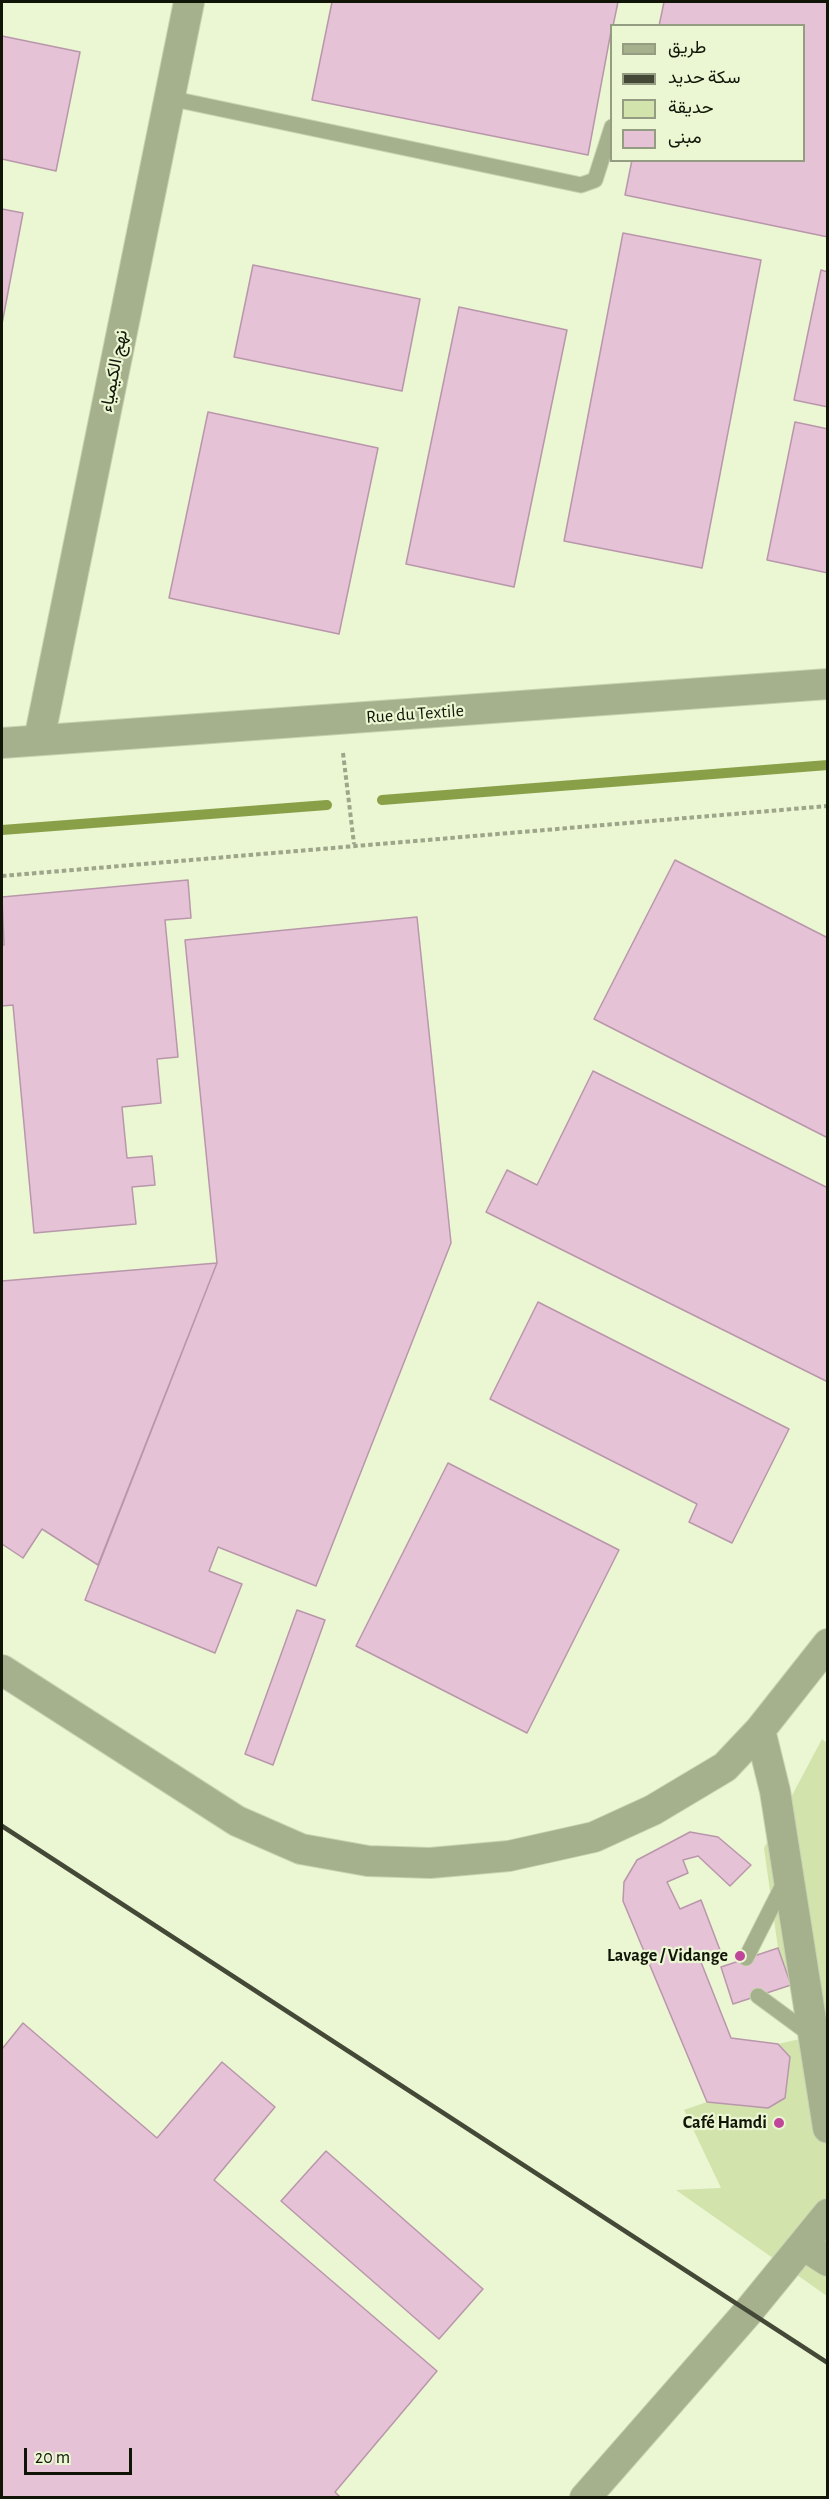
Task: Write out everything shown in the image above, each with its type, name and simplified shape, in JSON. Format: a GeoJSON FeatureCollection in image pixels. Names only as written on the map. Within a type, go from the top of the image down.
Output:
{"type":"FeatureCollection","features":[{"type":"Feature","properties":{"kind":"street","name":"نهج الكيمياء"},"geometry":{"type":"LineString","coordinates":[[39,740],[189,2]]}},
{"type":"Feature","properties":{"kind":"street","name":"Rue du Textile"},"geometry":{"type":"LineString","coordinates":[[2,743],[828,684]]}},
{"type":"Feature","properties":{"kind":"street"},"geometry":{"type":"LineString","coordinates":[[2,1670],[237,1821],[301,1849],[368,1862],[430,1863],[509,1856],[594,1837],[653,1810],[725,1767],[760,1730],[828,1644]]}},
{"type":"Feature","properties":{"kind":"street"},"geometry":{"type":"LineString","coordinates":[[760,1730],[775,1791],[788,1876],[820,2027],[828,2127]]}},
{"type":"Feature","properties":{"kind":"street"},"geometry":{"type":"LineString","coordinates":[[585,2498],[748,2312],[815,2253],[828,2214]]}},
{"type":"Feature","properties":{"kind":"lane"},"geometry":{"type":"LineString","coordinates":[[169,98],[581,185],[595,180],[610,133]]}},
{"type":"Feature","properties":{"kind":"lane"},"geometry":{"type":"LineString","coordinates":[[746,1958],[788,1876]]}},
{"type":"Feature","properties":{"kind":"lane"},"geometry":{"type":"LineString","coordinates":[[758,1996],[820,2027]]}},
{"type":"Feature","properties":{"kind":"path"},"geometry":{"type":"LineString","coordinates":[[339,719],[354,844]]}},
{"type":"Feature","properties":{"kind":"path"},"geometry":{"type":"LineString","coordinates":[[2,876],[354,844],[828,806]]}},
{"type":"Feature","properties":{"kind":"green space"},"geometry":{"type":"Polygon","coordinates":[[[822,1739],[828,1744],[827,2296],[676,2190],[721,2188],[684,2110],[707,2102],[768,2108],[785,2098],[790,2057],[778,2044],[800,2039],[791,1985],[778,1948],[764,1848],[822,1739]]]}},
{"type":"Feature","properties":{"kind":"building"},"geometry":{"type":"Polygon","coordinates":[[[332,2],[618,2],[613,24],[610,24],[610,37],[588,155],[312,100],[332,2]]]}},
{"type":"Feature","properties":{"kind":"building"},"geometry":{"type":"Polygon","coordinates":[[[664,2],[828,2],[828,237],[625,195],[632,162],[805,162],[805,24],[659,24],[664,2]]]}},
{"type":"Feature","properties":{"kind":"building"},"geometry":{"type":"Polygon","coordinates":[[[2,36],[80,52],[56,171],[2,159],[2,36]]]}},
{"type":"Feature","properties":{"kind":"building"},"geometry":{"type":"Polygon","coordinates":[[[2,209],[23,213],[2,324],[2,209]]]}},
{"type":"Feature","properties":{"kind":"building"},"geometry":{"type":"Polygon","coordinates":[[[623,233],[761,260],[702,568],[564,541],[623,233]]]}},
{"type":"Feature","properties":{"kind":"building"},"geometry":{"type":"Polygon","coordinates":[[[253,265],[420,299],[402,391],[234,357],[253,265]]]}},
{"type":"Feature","properties":{"kind":"building"},"geometry":{"type":"Polygon","coordinates":[[[821,270],[828,272],[828,407],[794,400],[821,270]]]}},
{"type":"Feature","properties":{"kind":"building"},"geometry":{"type":"Polygon","coordinates":[[[459,307],[567,330],[514,587],[406,564],[459,307]]]}},
{"type":"Feature","properties":{"kind":"building"},"geometry":{"type":"Polygon","coordinates":[[[208,412],[378,448],[339,634],[169,598],[208,412]]]}},
{"type":"Feature","properties":{"kind":"building"},"geometry":{"type":"Polygon","coordinates":[[[795,422],[828,429],[828,573],[767,560],[795,422]]]}},
{"type":"Feature","properties":{"kind":"building"},"geometry":{"type":"Polygon","coordinates":[[[675,860],[828,938],[828,1138],[594,1019],[675,860]]]}},
{"type":"Feature","properties":{"kind":"building"},"geometry":{"type":"Polygon","coordinates":[[[188,880],[191,918],[165,920],[178,1057],[157,1059],[161,1103],[122,1107],[127,1158],[152,1156],[155,1185],[132,1187],[136,1224],[34,1233],[13,1005],[2,1006],[2,945],[4,945],[2,897],[188,880]]]}},
{"type":"Feature","properties":{"kind":"building"},"geometry":{"type":"Polygon","coordinates":[[[417,917],[451,1243],[316,1586],[218,1547],[209,1571],[242,1584],[215,1653],[85,1600],[217,1263],[185,940],[417,917]]]}},
{"type":"Feature","properties":{"kind":"building"},"geometry":{"type":"Polygon","coordinates":[[[593,1071],[828,1188],[828,1382],[486,1212],[507,1170],[537,1185],[593,1071]]]}},
{"type":"Feature","properties":{"kind":"building"},"geometry":{"type":"Polygon","coordinates":[[[217,1263],[98,1565],[42,1529],[23,1558],[2,1544],[2,1281],[217,1263]]]}},
{"type":"Feature","properties":{"kind":"building"},"geometry":{"type":"Polygon","coordinates":[[[538,1302],[789,1429],[732,1543],[689,1522],[697,1504],[490,1399],[538,1302]]]}},
{"type":"Feature","properties":{"kind":"building"},"geometry":{"type":"Polygon","coordinates":[[[448,1463],[619,1550],[527,1733],[356,1646],[448,1463]]]}},
{"type":"Feature","properties":{"kind":"building"},"geometry":{"type":"Polygon","coordinates":[[[297,1610],[325,1620],[273,1765],[245,1754],[297,1610]]]}},
{"type":"Feature","properties":{"kind":"building"},"geometry":{"type":"Polygon","coordinates":[[[690,1832],[718,1837],[751,1865],[730,1886],[698,1856],[683,1860],[688,1873],[667,1882],[680,1909],[701,1900],[720,1950],[699,1957],[731,2038],[778,2044],[790,2057],[785,2098],[768,2108],[707,2102],[623,1901],[624,1882],[637,1860],[690,1832]]]}},
{"type":"Feature","properties":{"kind":"building"},"geometry":{"type":"Polygon","coordinates":[[[778,1948],[791,1985],[733,2004],[721,1967],[778,1948]]]}},
{"type":"Feature","properties":{"kind":"building"},"geometry":{"type":"Polygon","coordinates":[[[23,2023],[157,2138],[222,2062],[275,2107],[214,2180],[437,2371],[335,2492],[341,2498],[2,2498],[2,2049],[23,2023]]]}},
{"type":"Feature","properties":{"kind":"building"},"geometry":{"type":"Polygon","coordinates":[[[326,2151],[483,2289],[439,2339],[281,2201],[326,2151]]]}},
{"type":"Feature","properties":{"kind":"waterway"},"geometry":{"type":"LineString","coordinates":[[382,800],[828,765]]}},
{"type":"Feature","properties":{"kind":"waterway"},"geometry":{"type":"LineString","coordinates":[[2,830],[327,805]]}},
{"type":"Feature","properties":{"kind":"railway"},"geometry":{"type":"LineString","coordinates":[[2,1826],[828,2363]]}},
{"type":"Feature","properties":{"kind":"place","name":"Lavage / Vidange"},"geometry":{"type":"Point","coordinates":[740,1956]}},
{"type":"Feature","properties":{"kind":"place","name":"Café Hamdi"},"geometry":{"type":"Point","coordinates":[779,2123]}}]}
